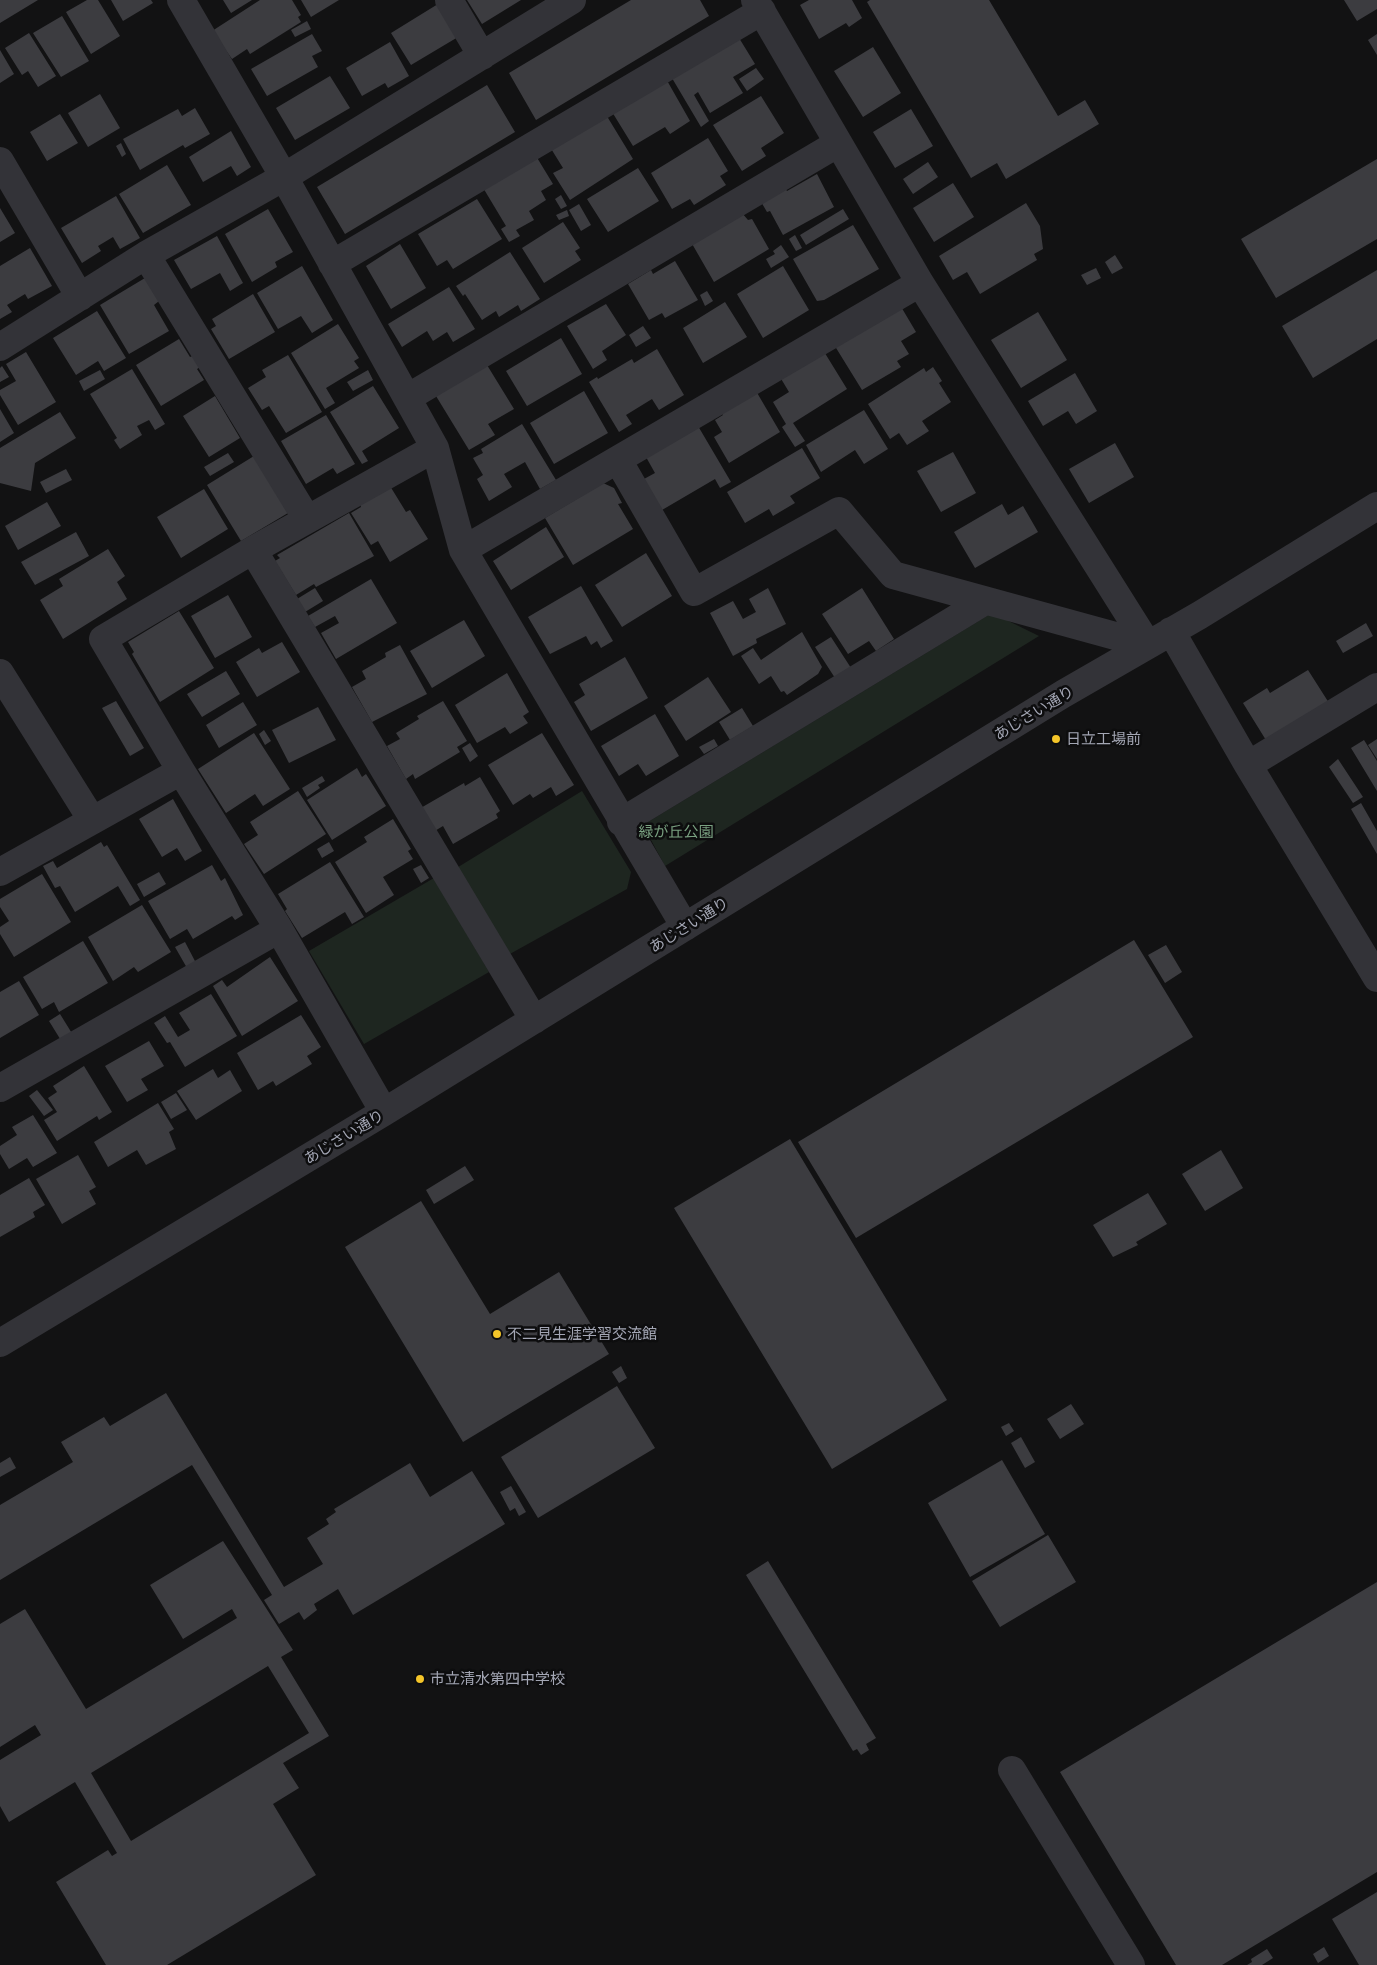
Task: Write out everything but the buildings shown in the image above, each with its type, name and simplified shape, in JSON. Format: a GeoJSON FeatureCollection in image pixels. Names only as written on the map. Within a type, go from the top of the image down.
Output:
{"type":"FeatureCollection","features":[{"type":"Feature","properties":{"kind":"street"},"geometry":{"type":"LineString","coordinates":[[181,0],[284,177],[435,448],[463,550],[621,822],[685,927]]}},
{"type":"Feature","properties":{"kind":"street"},"geometry":{"type":"LineString","coordinates":[[449,0],[482,56]]}},
{"type":"Feature","properties":{"kind":"street"},"geometry":{"type":"LineString","coordinates":[[0,347],[146,256],[284,177],[572,0]]}},
{"type":"Feature","properties":{"kind":"street"},"geometry":{"type":"LineString","coordinates":[[332,264],[758,6],[920,283],[1248,765],[1377,978]]}},
{"type":"Feature","properties":{"kind":"street"},"geometry":{"type":"LineString","coordinates":[[407,398],[837,144]]}},
{"type":"Feature","properties":{"kind":"street"},"geometry":{"type":"LineString","coordinates":[[0,161],[80,297]]}},
{"type":"Feature","properties":{"kind":"street"},"geometry":{"type":"LineString","coordinates":[[146,256],[307,520]]}},
{"type":"Feature","properties":{"kind":"street"},"geometry":{"type":"LineString","coordinates":[[463,550],[920,283]]}},
{"type":"Feature","properties":{"kind":"street"},"geometry":{"type":"LineString","coordinates":[[384,1112],[279,929],[181,771],[104,639],[253,550],[435,448]]}},
{"type":"Feature","properties":{"kind":"street"},"geometry":{"type":"LineString","coordinates":[[618,460],[694,592],[839,511],[893,575],[985,601],[1160,638]]}},
{"type":"Feature","properties":{"kind":"street","name":"あじさい通り"},"geometry":{"type":"LineString","coordinates":[[0,1342],[384,1112],[1063,694],[1160,638],[1377,506]]}},
{"type":"Feature","properties":{"kind":"street"},"geometry":{"type":"LineString","coordinates":[[253,550],[534,1020]]}},
{"type":"Feature","properties":{"kind":"street"},"geometry":{"type":"LineString","coordinates":[[621,822],[985,601]]}},
{"type":"Feature","properties":{"kind":"street"},"geometry":{"type":"LineString","coordinates":[[0,673],[92,820]]}},
{"type":"Feature","properties":{"kind":"street"},"geometry":{"type":"LineString","coordinates":[[1248,765],[1377,687]]}},
{"type":"Feature","properties":{"kind":"street"},"geometry":{"type":"LineString","coordinates":[[0,872],[181,771]]}},
{"type":"Feature","properties":{"kind":"street"},"geometry":{"type":"LineString","coordinates":[[0,1088],[279,929]]}},
{"type":"Feature","properties":{"kind":"street"},"geometry":{"type":"LineString","coordinates":[[1012,1770],[1131,1965]]}},
{"type":"Feature","properties":{"kind":"green space","name":"緑が丘公園"},"geometry":{"type":"Polygon","coordinates":[[[992,613],[1039,636],[665,866],[643,825],[992,613]]]}},
{"type":"Feature","properties":{"kind":"green space","name":"緑が丘公園"},"geometry":{"type":"Polygon","coordinates":[[[582,791],[631,872],[627,889],[508,955],[455,869],[582,791]]]}},
{"type":"Feature","properties":{"kind":"green space"},"geometry":{"type":"Polygon","coordinates":[[[434,878],[489,972],[364,1044],[309,951],[434,878]]]}},
{"type":"Feature","properties":{"kind":"place","name":"日立工場前"},"geometry":{"type":"Point","coordinates":[1056,739]}},
{"type":"Feature","properties":{"kind":"place","name":"不二見生涯学習交流館"},"geometry":{"type":"Point","coordinates":[497,1334]}},
{"type":"Feature","properties":{"kind":"place","name":"市立清水第四中学校"},"geometry":{"type":"Point","coordinates":[420,1679]}}]}
